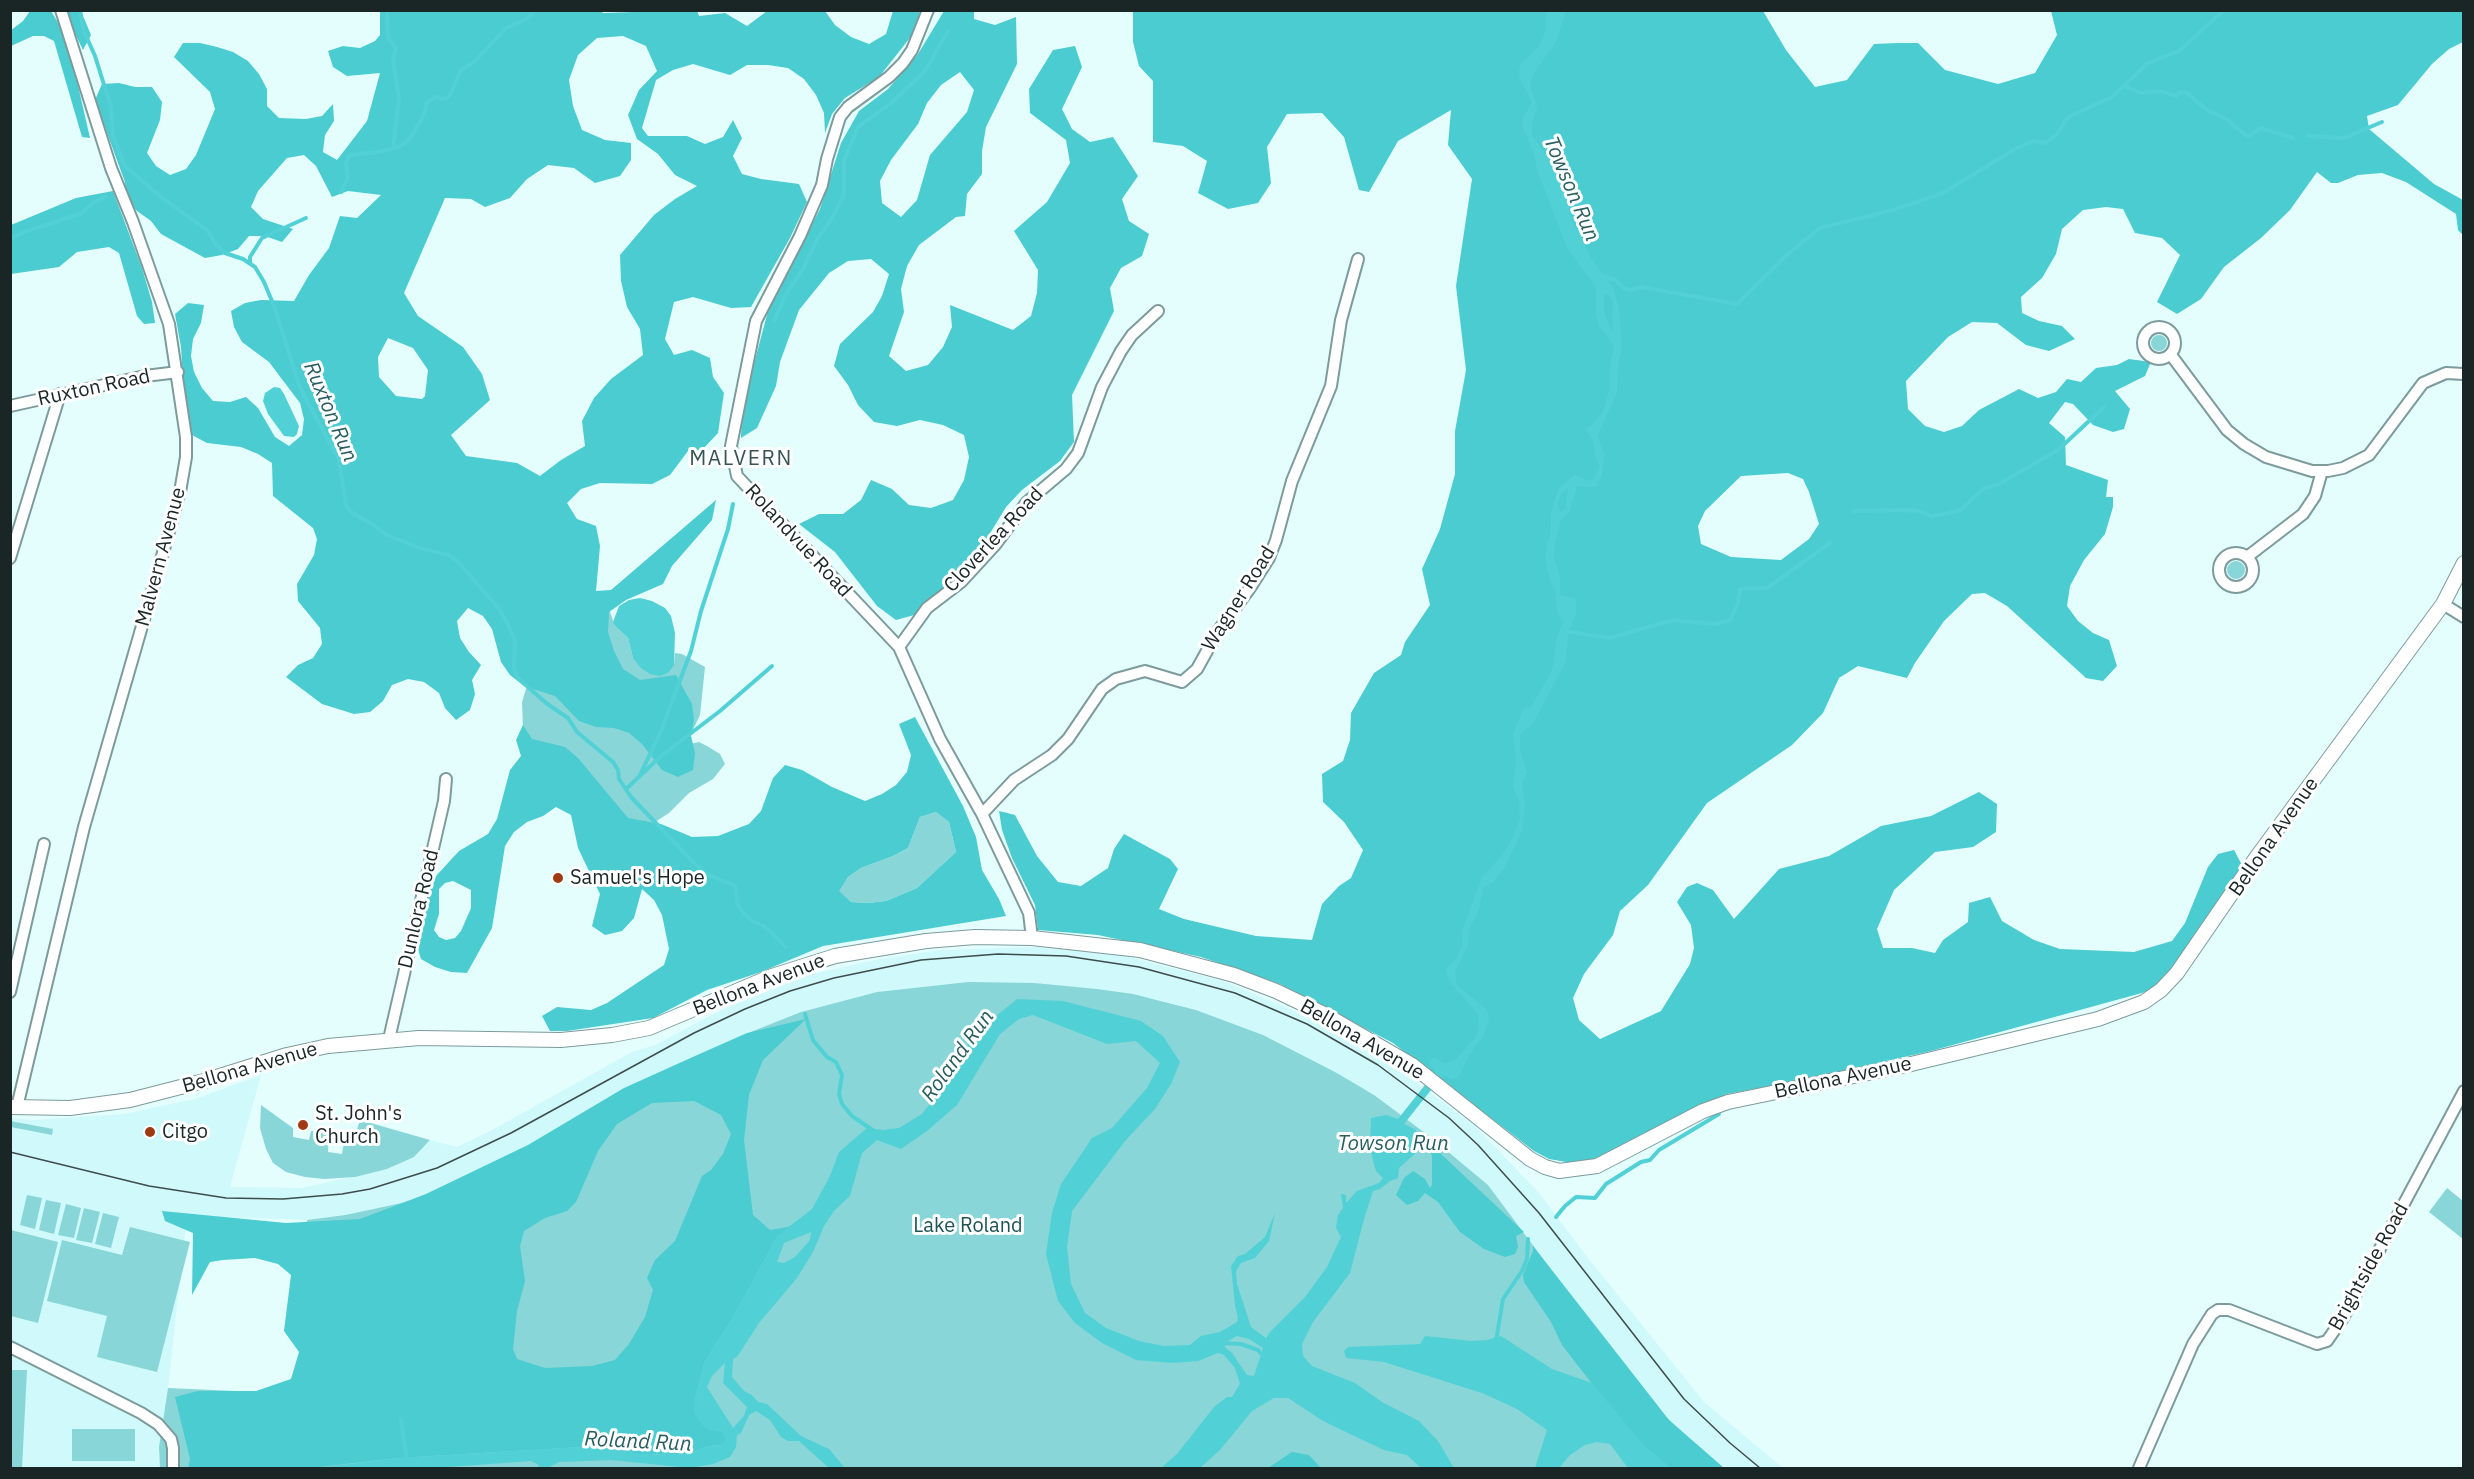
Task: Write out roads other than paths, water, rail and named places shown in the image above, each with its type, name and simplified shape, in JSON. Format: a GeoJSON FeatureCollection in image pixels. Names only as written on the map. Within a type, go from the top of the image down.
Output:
{"type":"FeatureCollection","features":[{"type":"Feature","properties":{"kind":"main road","name":"Bellona Avenue"},"geometry":{"type":"LineString","coordinates":[[14,1107],[70,1108],[130,1100],[188,1086],[299,1052],[389,1040],[561,1040],[612,1035],[649,1028],[772,976],[835,956],[926,941],[975,937],[1032,938],[1140,950],[1234,975],[1276,991],[1326,1015],[1412,1065],[1530,1159],[1559,1171],[1597,1166],[1704,1111],[1728,1102],[1885,1070],[2098,1019],[2144,1002],[2160,990],[2176,973],[2256,858],[2443,604],[2463,563]]}},
{"type":"Feature","properties":{"kind":"street","name":"Malvern Avenue"},"geometry":{"type":"LineString","coordinates":[[14,1107],[81,838],[180,492],[186,437],[178,372],[166,313],[111,168],[61,10]]}},
{"type":"Feature","properties":{"kind":"street","name":"Rolandvue Road"},"geometry":{"type":"LineString","coordinates":[[928,10],[912,50],[903,63],[889,77],[848,107],[840,117],[827,159],[822,185],[800,236],[756,321],[731,446],[737,476],[899,647],[940,739],[982,814],[1029,913],[1032,938]]}},
{"type":"Feature","properties":{"kind":"street","name":"Wagner Road"},"geometry":{"type":"LineString","coordinates":[[982,814],[1014,780],[1052,754],[1068,739],[1102,689],[1116,679],[1145,671],[1182,682],[1197,669],[1218,631],[1269,558],[1292,481],[1331,386],[1341,320],[1358,259]]}},
{"type":"Feature","properties":{"kind":"street","name":"Cloverlea Road"},"geometry":{"type":"LineString","coordinates":[[899,647],[927,608],[961,582],[995,545],[1027,502],[1066,469],[1078,453],[1102,387],[1121,351],[1131,335],[1158,311]]}},
{"type":"Feature","properties":{"kind":"street"},"geometry":{"type":"LineString","coordinates":[[2171,354],[2227,430],[2244,444],[2266,457],[2290,466],[2322,471],[2343,468],[2369,455],[2423,383],[2446,373],[2463,374]]}},
{"type":"Feature","properties":{"kind":"street","name":"Ruxton Road"},"geometry":{"type":"LineString","coordinates":[[10,406],[145,376],[178,372]]}},
{"type":"Feature","properties":{"kind":"street"},"geometry":{"type":"LineString","coordinates":[[10,558],[60,394]]}},
{"type":"Feature","properties":{"kind":"street"},"geometry":{"type":"LineString","coordinates":[[2247,557],[2303,514],[2315,496],[2322,471]]}},
{"type":"Feature","properties":{"kind":"street"},"geometry":{"type":"LineString","coordinates":[[2443,604],[2463,617]]}},
{"type":"Feature","properties":{"kind":"street","name":"Dunlora Road"},"geometry":{"type":"LineString","coordinates":[[389,1040],[444,801],[446,779]]}},
{"type":"Feature","properties":{"kind":"street"},"geometry":{"type":"LineString","coordinates":[[10,992],[44,844]]}},
{"type":"Feature","properties":{"kind":"street","name":"Brightside Road"},"geometry":{"type":"LineString","coordinates":[[2139,1468],[2193,1344],[2212,1314],[2218,1310],[2229,1310],[2317,1344],[2327,1341],[2343,1318],[2463,1091]]}},
{"type":"Feature","properties":{"kind":"street"},"geometry":{"type":"LineString","coordinates":[[10,1347],[141,1413],[158,1424],[171,1439],[173,1468]]}},
{"type":"Feature","properties":{"kind":"water","name":"Towson Run"},"geometry":{"type":"Polygon","coordinates":[[[1546,11],[1566,11],[1556,42],[1534,73],[1531,82],[1530,87],[1537,106],[1532,124],[1532,135],[1559,173],[1561,188],[1571,218],[1590,256],[1614,290],[1619,308],[1622,346],[1617,392],[1598,436],[1604,454],[1602,475],[1596,487],[1577,486],[1570,511],[1561,520],[1555,542],[1554,559],[1560,576],[1560,593],[1561,596],[1575,598],[1576,605],[1576,613],[1568,634],[1566,661],[1533,724],[1520,734],[1520,750],[1527,772],[1522,784],[1525,805],[1522,831],[1504,868],[1493,882],[1483,888],[1479,909],[1469,930],[1468,945],[1455,971],[1457,985],[1485,1008],[1489,1014],[1488,1023],[1482,1038],[1469,1055],[1459,1076],[1453,1079],[1443,1075],[1404,1124],[1415,1129],[1418,1134],[1417,1152],[1399,1168],[1398,1178],[1373,1191],[1350,1273],[1313,1322],[1302,1344],[1303,1356],[1312,1366],[1355,1383],[1382,1402],[1419,1421],[1438,1441],[1454,1468],[1421,1468],[1407,1455],[1384,1450],[1352,1435],[1323,1421],[1288,1398],[1274,1398],[1252,1411],[1220,1450],[1200,1468],[1161,1468],[1177,1454],[1214,1407],[1227,1397],[1232,1397],[1240,1384],[1235,1368],[1224,1355],[1218,1353],[1198,1361],[1173,1363],[1136,1360],[1102,1343],[1075,1323],[1058,1301],[1046,1254],[1052,1213],[1061,1184],[1092,1138],[1112,1128],[1147,1088],[1160,1063],[1136,1041],[1107,1044],[1033,1015],[1019,1019],[1000,1034],[957,1105],[927,1131],[901,1149],[877,1140],[862,1153],[850,1196],[834,1211],[824,1226],[813,1252],[797,1278],[759,1323],[737,1357],[733,1359],[732,1377],[744,1391],[758,1402],[767,1404],[801,1436],[829,1449],[845,1468],[829,1468],[799,1441],[788,1441],[781,1437],[770,1420],[756,1411],[749,1415],[741,1433],[737,1435],[736,1447],[730,1457],[713,1464],[690,1468],[611,1460],[559,1462],[548,1468],[537,1468],[539,1465],[531,1461],[436,1468],[316,1468],[398,1458],[597,1446],[639,1454],[681,1455],[710,1446],[722,1445],[725,1442],[725,1436],[721,1431],[707,1429],[702,1425],[694,1413],[694,1402],[705,1361],[732,1319],[778,1235],[812,1209],[830,1176],[839,1152],[867,1128],[883,1130],[899,1128],[922,1114],[952,1076],[973,1035],[1017,999],[1063,1001],[1141,1021],[1163,1036],[1180,1062],[1171,1084],[1155,1109],[1125,1141],[1072,1211],[1067,1247],[1071,1284],[1085,1313],[1106,1328],[1139,1341],[1164,1346],[1190,1345],[1201,1336],[1220,1332],[1237,1322],[1238,1318],[1231,1266],[1238,1256],[1245,1254],[1265,1237],[1275,1213],[1269,1241],[1255,1258],[1241,1263],[1236,1271],[1237,1284],[1251,1327],[1266,1338],[1305,1297],[1327,1267],[1341,1237],[1336,1228],[1338,1215],[1343,1208],[1341,1194],[1346,1195],[1346,1203],[1357,1191],[1379,1183],[1383,1178],[1376,1171],[1370,1147],[1371,1118],[1386,1115],[1398,1119],[1436,1071],[1430,1065],[1430,1060],[1435,1057],[1444,1063],[1454,1061],[1475,1038],[1478,1031],[1479,1015],[1449,981],[1446,969],[1455,960],[1463,945],[1462,931],[1482,877],[1502,855],[1514,836],[1520,819],[1519,800],[1513,787],[1516,761],[1513,734],[1524,708],[1531,707],[1550,674],[1554,662],[1556,640],[1563,622],[1557,612],[1556,593],[1550,581],[1545,558],[1551,533],[1551,514],[1554,502],[1559,488],[1573,476],[1576,475],[1588,481],[1593,480],[1600,467],[1595,456],[1593,441],[1586,430],[1603,412],[1610,387],[1610,366],[1614,346],[1599,326],[1596,315],[1596,288],[1567,248],[1522,124],[1532,102],[1520,80],[1519,69],[1523,61],[1540,45],[1546,29],[1546,11]],[[1607,294],[1604,296],[1604,312],[1612,333],[1613,301],[1607,294]],[[1568,488],[1561,494],[1557,504],[1561,512],[1566,509],[1568,488]],[[811,1232],[784,1243],[777,1262],[784,1263],[795,1257],[810,1240],[811,1232]],[[1237,1336],[1226,1342],[1225,1347],[1247,1375],[1254,1376],[1263,1348],[1249,1339],[1237,1336]],[[725,1363],[712,1376],[707,1387],[733,1428],[744,1416],[747,1407],[723,1383],[725,1363]]]}},
{"type":"Feature","properties":{"kind":"water"},"geometry":{"type":"Polygon","coordinates":[[[274,387],[280,388],[284,394],[299,426],[294,437],[284,436],[268,414],[263,401],[265,393],[274,387]]]}},
{"type":"Feature","properties":{"kind":"water"},"geometry":{"type":"Polygon","coordinates":[[[640,598],[665,608],[671,616],[675,633],[674,665],[668,673],[660,676],[650,674],[641,668],[633,658],[628,638],[613,622],[619,606],[629,600],[640,598]]]}},
{"type":"Feature","properties":{"kind":"water"},"geometry":{"type":"Polygon","coordinates":[[[1425,1336],[1472,1341],[1501,1336],[1552,1369],[1592,1383],[1647,1449],[1671,1468],[1628,1468],[1610,1444],[1597,1442],[1585,1445],[1570,1455],[1559,1468],[1535,1468],[1547,1430],[1517,1409],[1482,1393],[1384,1362],[1346,1358],[1344,1351],[1348,1347],[1420,1344],[1425,1336]]]}},
{"type":"Feature","properties":{"kind":"waterway","name":"Ruxton Run"},"geometry":{"type":"LineString","coordinates":[[80,10],[83,29],[95,56],[111,107],[113,135],[124,165],[161,197],[208,231],[216,245],[225,253],[243,259],[255,267],[274,306],[300,388],[339,460],[346,506],[351,512],[386,535],[420,548],[448,555],[457,561],[500,610],[509,627],[515,640],[514,668],[518,678],[546,703],[568,718],[577,732],[613,762],[618,770],[619,779],[631,797],[695,864],[707,874],[735,886],[738,906],[745,915],[764,926],[786,947]]}},
{"type":"Feature","properties":{"kind":"waterway"},"geometry":{"type":"LineString","coordinates":[[387,10],[388,38],[396,48],[393,61],[399,98],[393,148]]}},
{"type":"Feature","properties":{"kind":"waterway"},"geometry":{"type":"LineString","coordinates":[[341,192],[348,178],[346,163],[350,155],[379,152],[401,146],[410,138],[424,115],[427,102],[436,97],[442,99],[449,97],[461,70],[474,62],[506,28],[527,19],[535,10]]}},
{"type":"Feature","properties":{"kind":"waterway"},"geometry":{"type":"LineString","coordinates":[[1603,276],[1616,280],[1623,288],[1630,290],[1641,287],[1737,304],[1789,253],[1820,228],[1893,210],[1943,193],[2015,149],[2033,141],[2046,143],[2058,133],[2068,117],[2112,97],[2148,63],[2179,51],[2224,10]]}},
{"type":"Feature","properties":{"kind":"waterway"},"geometry":{"type":"LineString","coordinates":[[774,321],[787,292],[802,271],[818,238],[844,195],[844,161],[858,127],[890,104],[925,71],[948,31]]}},
{"type":"Feature","properties":{"kind":"waterway"},"geometry":{"type":"LineString","coordinates":[[2124,86],[2141,93],[2160,91],[2176,96],[2180,92],[2187,93],[2207,110],[2225,118],[2248,137],[2261,128],[2293,138]]}},
{"type":"Feature","properties":{"kind":"waterway"},"geometry":{"type":"LineString","coordinates":[[2308,136],[2344,138],[2382,122]]}},
{"type":"Feature","properties":{"kind":"waterway"},"geometry":{"type":"LineString","coordinates":[[10,239],[24,232],[80,214],[106,196]]}},
{"type":"Feature","properties":{"kind":"waterway"},"geometry":{"type":"LineString","coordinates":[[250,263],[250,257],[262,238],[306,218]]}},
{"type":"Feature","properties":{"kind":"waterway"},"geometry":{"type":"LineString","coordinates":[[1854,511],[1916,510],[1932,516],[1956,512],[1983,489],[1997,485],[2058,450],[2104,407]]}},
{"type":"Feature","properties":{"kind":"waterway"},"geometry":{"type":"LineString","coordinates":[[640,775],[661,731],[691,651],[701,611],[728,529],[733,504]]}},
{"type":"Feature","properties":{"kind":"waterway"},"geometry":{"type":"LineString","coordinates":[[1564,631],[1610,638],[1673,620],[1715,624],[1730,620],[1738,603],[1740,589],[1767,588],[1830,543]]}},
{"type":"Feature","properties":{"kind":"waterway"},"geometry":{"type":"LineString","coordinates":[[626,789],[661,756],[720,711],[772,666]]}},
{"type":"Feature","properties":{"kind":"waterway","name":"Ruxton Run"},"geometry":{"type":"LineString","coordinates":[[805,1014],[813,1040],[827,1057],[836,1062],[842,1075],[839,1094],[842,1104],[852,1116],[874,1131]]}},
{"type":"Feature","properties":{"kind":"waterway"},"geometry":{"type":"LineString","coordinates":[[1556,1217],[1576,1197],[1595,1198],[1606,1184],[1641,1162],[1650,1160],[1659,1150],[1719,1114]]}},
{"type":"Feature","properties":{"kind":"waterway"},"geometry":{"type":"LineString","coordinates":[[1496,1341],[1503,1299],[1522,1271],[1527,1259],[1528,1239]]}},
{"type":"Feature","properties":{"kind":"waterway","name":"Roland Run"},"geometry":{"type":"LineString","coordinates":[[1221,1343],[1241,1344],[1258,1350],[1263,1356]]}},
{"type":"Feature","properties":{"kind":"waterway"},"geometry":{"type":"LineString","coordinates":[[401,1420],[407,1461]]}},
{"type":"Feature","properties":{"kind":"tram line"},"geometry":{"type":"LineString","coordinates":[[10,1152],[149,1186],[226,1198],[283,1199],[342,1194],[370,1189],[437,1168],[511,1133],[694,1033],[790,991],[834,978],[921,960],[998,954],[1066,956],[1139,967],[1235,993],[1307,1024],[1378,1065],[1449,1118],[1478,1145],[1539,1213],[1684,1399],[1760,1468]]}},
{"type":"Feature","properties":{"kind":"place","name":"Samuel's Hope"},"geometry":{"type":"Point","coordinates":[558,878]}},
{"type":"Feature","properties":{"kind":"place","name":"St. John's Church"},"geometry":{"type":"Point","coordinates":[303,1125]}},
{"type":"Feature","properties":{"kind":"place","name":"Citgo"},"geometry":{"type":"Point","coordinates":[150,1132]}},
{"type":"Feature","properties":{"kind":"district","name":"MALVERN"},"geometry":{"type":"Point","coordinates":[741,459]}},
{"type":"Feature","properties":{"kind":"park label","name":"Lake Roland"},"geometry":{"type":"Point","coordinates":[968,1226]}}]}
